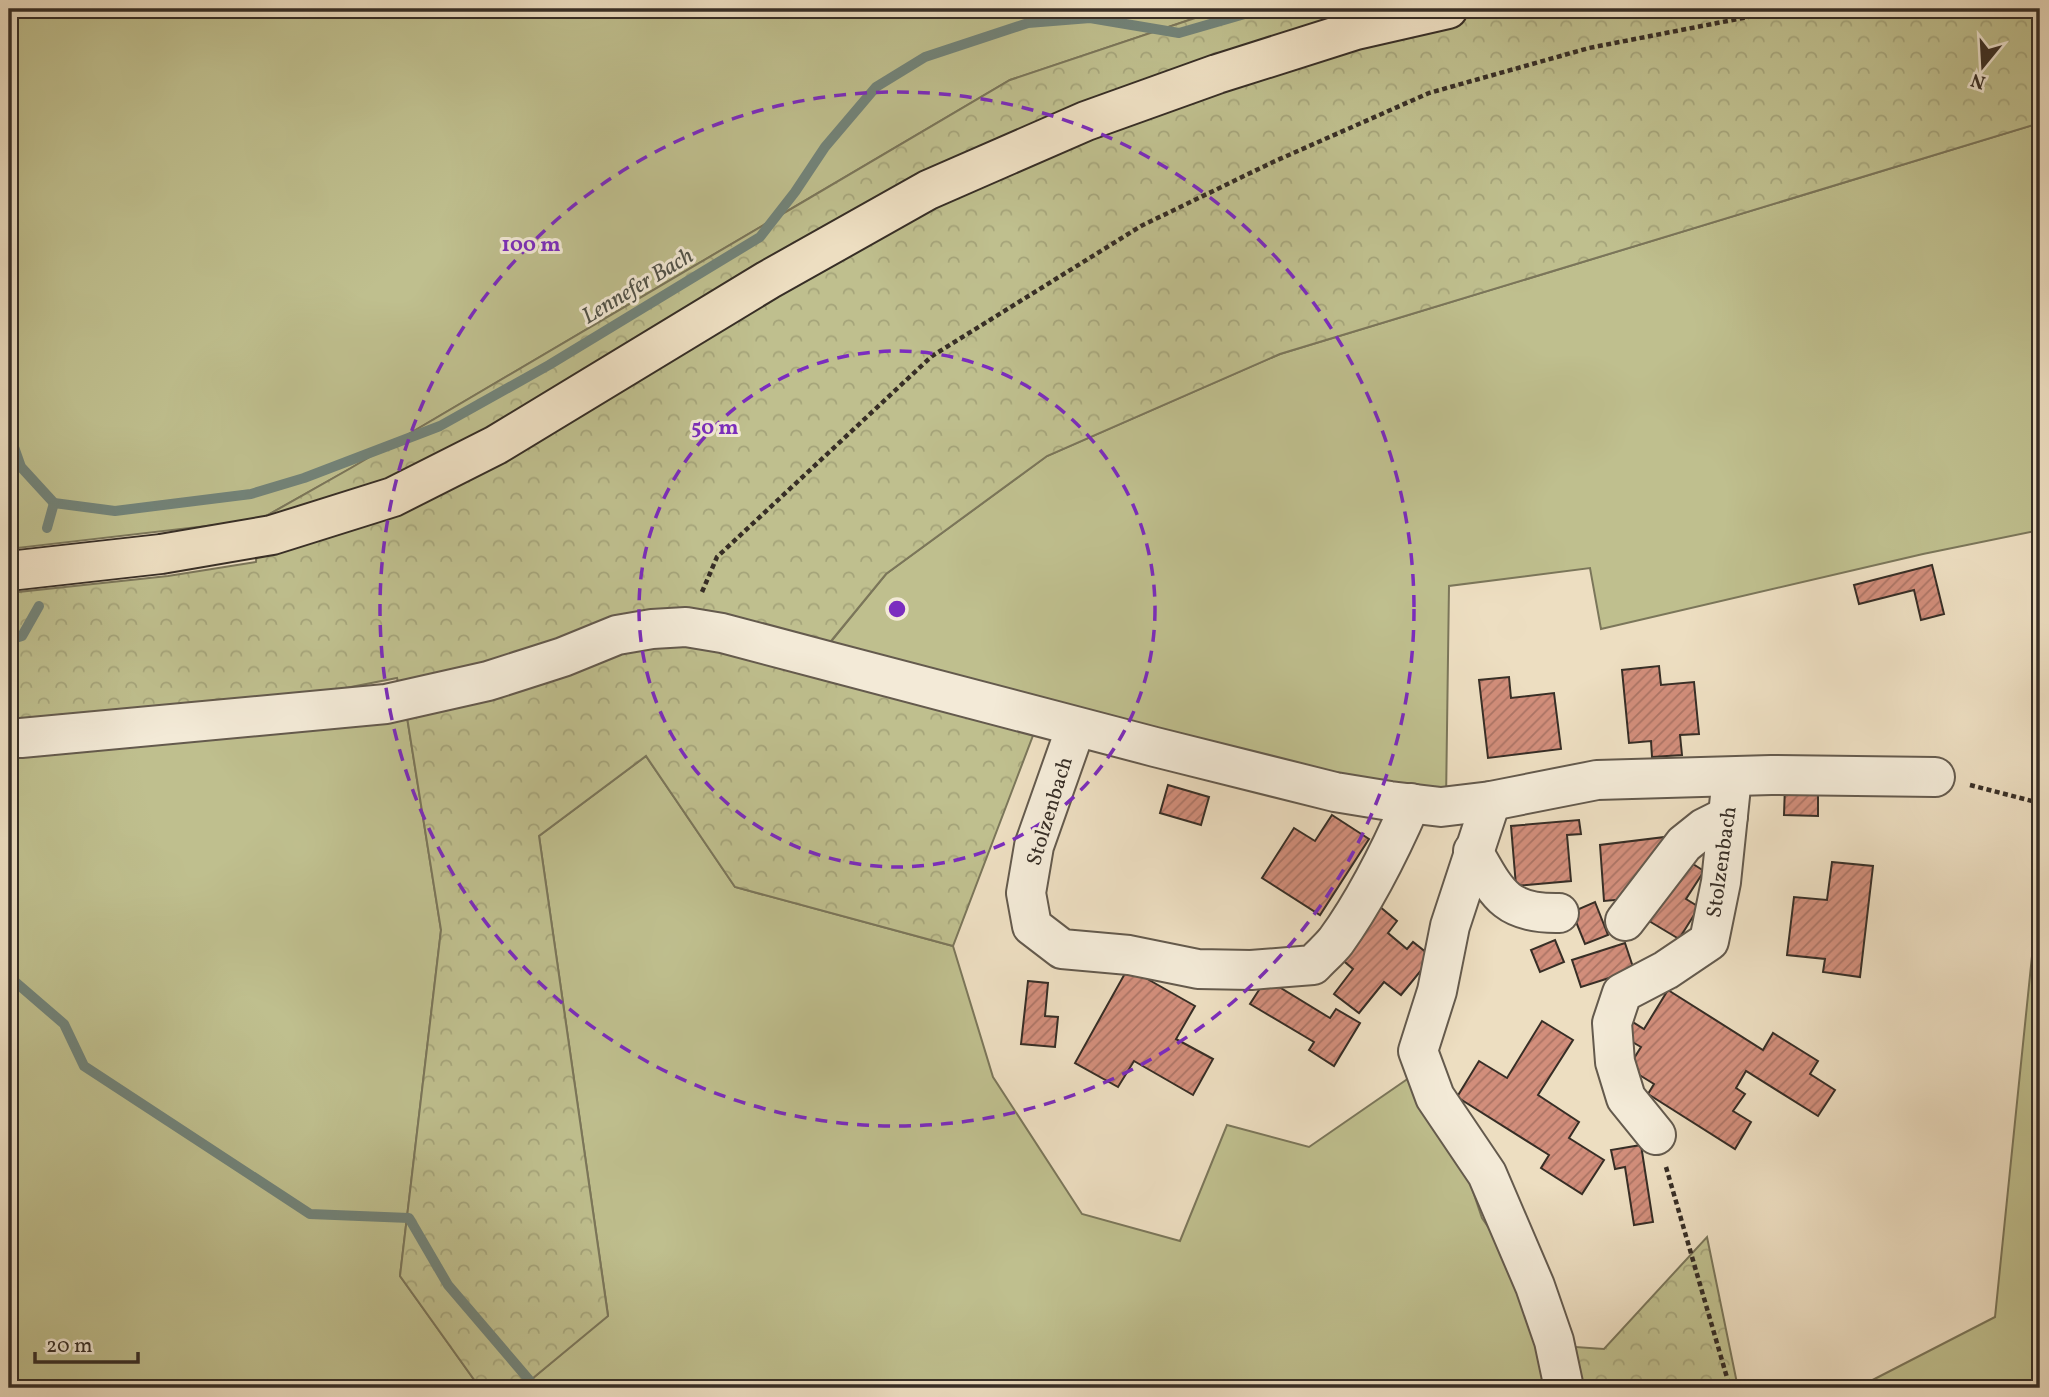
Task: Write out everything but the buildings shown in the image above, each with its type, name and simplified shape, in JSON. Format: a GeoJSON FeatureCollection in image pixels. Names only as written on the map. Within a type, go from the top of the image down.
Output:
{"type":"FeatureCollection","features":[{"type":"Feature","properties":{"kind":"main road"},"geometry":{"type":"LineString","coordinates":[[9,571],[161,554],[272,536],[393,497],[496,446],[768,280],[928,190],[1086,121],[1217,74],[1356,30],[1448,9]]}},
{"type":"Feature","properties":{"kind":"street"},"geometry":{"type":"LineString","coordinates":[[9,738],[386,704],[488,681],[564,657],[617,635],[687,627],[769,645],[1076,727]]}},
{"type":"Feature","properties":{"kind":"street","name":"Stolzenbach"},"geometry":{"type":"LineString","coordinates":[[1411,803],[1368,890],[1335,942],[1313,965],[1251,970],[1198,969],[1129,955],[1062,949],[1032,926],[1026,893],[1034,846],[1076,727],[1335,792],[1441,807],[1490,801],[1597,780],[1771,775],[1935,777]]}},
{"type":"Feature","properties":{"kind":"street","name":"Stolzenbach"},"geometry":{"type":"LineString","coordinates":[[1656,1135],[1626,1098],[1615,1062],[1612,1023],[1622,993],[1666,970],[1709,941],[1721,882],[1732,776]]}},
{"type":"Feature","properties":{"kind":"street"},"geometry":{"type":"LineString","coordinates":[[1490,801],[1450,926],[1437,991],[1418,1051],[1434,1097],[1487,1174],[1535,1286],[1554,1341],[1564,1388]]}},
{"type":"Feature","properties":{"kind":"street"},"geometry":{"type":"LineString","coordinates":[[1625,921],[1684,844],[1704,828],[1728,816]]}},
{"type":"Feature","properties":{"kind":"street"},"geometry":{"type":"LineString","coordinates":[[1473,851],[1493,886],[1507,902],[1525,910],[1559,913]]}},
{"type":"Feature","properties":{"kind":"path"},"geometry":{"type":"LineString","coordinates":[[687,627],[717,557],[932,356],[1141,226],[1273,162],[1429,93],[1589,48],[1789,9]]}},
{"type":"Feature","properties":{"kind":"path"},"geometry":{"type":"LineString","coordinates":[[1935,777],[2040,803]]}},
{"type":"Feature","properties":{"kind":"path"},"geometry":{"type":"LineString","coordinates":[[1656,1135],[1730,1388]]}},
{"type":"Feature","properties":{"kind":"green space"},"geometry":{"type":"Polygon","coordinates":[[[9,9],[1222,9],[1010,80],[259,520],[9,549],[9,9]]]}},
{"type":"Feature","properties":{"kind":"green space"},"geometry":{"type":"Polygon","coordinates":[[[1222,9],[2040,9],[2040,123],[1280,354],[1047,456],[886,574],[813,663],[1037,725],[953,946],[735,887],[646,756],[539,836],[608,1316],[521,1388],[480,1388],[400,1276],[441,930],[407,717],[397,678],[228,711],[9,731],[9,593],[168,576],[256,562],[259,520],[1010,80],[1222,9]]]}},
{"type":"Feature","properties":{"kind":"green space"},"geometry":{"type":"Polygon","coordinates":[[[2040,123],[2040,530],[1923,554],[1601,629],[1590,568],[1449,586],[1446,801],[820,655],[886,574],[1047,456],[1280,354],[2040,123]]]}},
{"type":"Feature","properties":{"kind":"green space"},"geometry":{"type":"Polygon","coordinates":[[[407,717],[441,930],[400,1276],[480,1388],[9,1388],[9,753],[407,717]]]}},
{"type":"Feature","properties":{"kind":"green space"},"geometry":{"type":"Polygon","coordinates":[[[646,756],[735,887],[953,946],[993,1077],[1082,1214],[1180,1241],[1227,1125],[1309,1147],[1422,1069],[1455,1138],[1482,1218],[1498,1241],[1555,1388],[521,1388],[608,1315],[539,836],[646,756]]]}},
{"type":"Feature","properties":{"kind":"green space"},"geometry":{"type":"Polygon","coordinates":[[[2040,878],[2040,1388],[1857,1388],[1995,1317],[2040,878]]]}},
{"type":"Feature","properties":{"kind":"green space"},"geometry":{"type":"Polygon","coordinates":[[[1707,1237],[1738,1388],[1572,1388],[1562,1346],[1604,1349],[1707,1237]]]}},
{"type":"Feature","properties":{"kind":"waterway","name":"Lennefer Bach"},"geometry":{"type":"LineString","coordinates":[[9,433],[21,467],[54,503],[115,511],[251,494],[304,478],[440,426],[549,365],[760,237],[825,147],[876,87],[925,57],[1028,23],[1090,18],[1179,33],[1262,9]]}},
{"type":"Feature","properties":{"kind":"waterway"},"geometry":{"type":"LineString","coordinates":[[47,528],[54,503]]}},
{"type":"Feature","properties":{"kind":"waterway"},"geometry":{"type":"LineString","coordinates":[[9,640],[22,636],[39,606]]}},
{"type":"Feature","properties":{"kind":"waterway"},"geometry":{"type":"LineString","coordinates":[[9,971],[13,980],[64,1024],[84,1066],[310,1214],[409,1218],[448,1285],[536,1388]]}}]}
